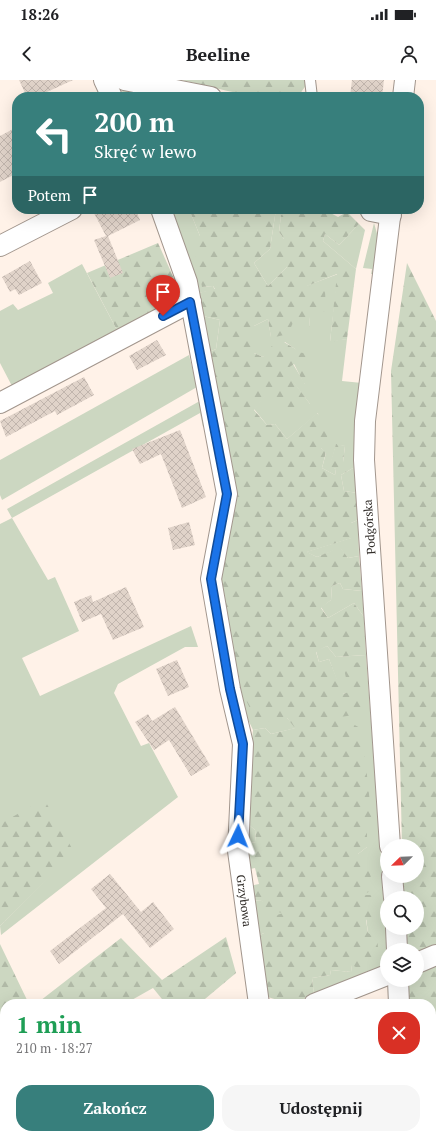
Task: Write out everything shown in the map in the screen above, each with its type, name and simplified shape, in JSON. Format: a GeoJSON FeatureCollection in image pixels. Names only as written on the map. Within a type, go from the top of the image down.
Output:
{"type":"FeatureCollection","features":[{"type":"Feature","properties":{"kind":"street"},"geometry":{"type":"LineString","coordinates":[[104,80],[110,92]]}},
{"type":"Feature","properties":{"kind":"street"},"geometry":{"type":"LineString","coordinates":[[124,80],[185,92]]}},
{"type":"Feature","properties":{"kind":"street"},"geometry":{"type":"LineString","coordinates":[[404,92],[405,80]]}},
{"type":"Feature","properties":{"kind":"street"},"geometry":{"type":"LineString","coordinates":[[0,246],[62,214]]}},
{"type":"Feature","properties":{"kind":"street","name":"Grzybowa"},"geometry":{"type":"LineString","coordinates":[[163,214],[187,282],[227,494],[211,579],[230,689],[243,744],[238,851],[258,999]]}},
{"type":"Feature","properties":{"kind":"street","name":"Podgórska"},"geometry":{"type":"LineString","coordinates":[[390,839],[364,460],[365,421],[391,214]]}},
{"type":"Feature","properties":{"kind":"street"},"geometry":{"type":"LineString","coordinates":[[0,403],[190,302]]}},
{"type":"Feature","properties":{"kind":"street"},"geometry":{"type":"LineString","coordinates":[[424,960],[436,955]]}},
{"type":"Feature","properties":{"kind":"street"},"geometry":{"type":"LineString","coordinates":[[327,999],[380,978]]}},
{"type":"Feature","properties":{"kind":"street"},"geometry":{"type":"LineString","coordinates":[[398,987],[399,999]]}},
{"type":"Feature","properties":{"kind":"lane"},"geometry":{"type":"LineString","coordinates":[[310,80],[311,92]]}},
{"type":"Feature","properties":{"kind":"green space"},"geometry":{"type":"Polygon","coordinates":[[[181,80],[306,80],[307,84],[301,92],[232,92],[181,80]]]}},
{"type":"Feature","properties":{"kind":"green space"},"geometry":{"type":"Polygon","coordinates":[[[123,90],[138,92],[122,92],[123,90]]]}},
{"type":"Feature","properties":{"kind":"green space"},"geometry":{"type":"Polygon","coordinates":[[[168,214],[191,214],[200,236],[202,287],[213,286],[215,290],[198,293],[168,214]]]}},
{"type":"Feature","properties":{"kind":"green space"},"geometry":{"type":"Polygon","coordinates":[[[191,214],[275,214],[270,249],[254,263],[268,286],[287,267],[272,256],[284,239],[279,232],[282,214],[332,214],[338,217],[343,214],[349,214],[359,224],[339,245],[325,234],[323,241],[356,269],[347,339],[330,342],[337,274],[307,286],[325,291],[326,311],[309,313],[310,328],[295,318],[288,334],[271,338],[268,319],[254,326],[254,353],[263,357],[276,341],[284,342],[302,353],[313,350],[316,357],[306,365],[312,377],[304,384],[294,364],[285,370],[310,404],[289,419],[266,395],[254,410],[267,425],[275,424],[287,439],[317,413],[331,430],[321,448],[326,452],[322,468],[335,475],[336,469],[329,467],[336,444],[345,446],[343,462],[353,462],[353,468],[341,475],[344,491],[358,493],[358,520],[351,523],[352,538],[307,552],[317,557],[340,547],[348,558],[359,556],[362,591],[343,589],[340,583],[332,586],[331,600],[321,608],[328,618],[354,603],[364,617],[366,655],[336,657],[327,646],[316,652],[319,662],[329,659],[343,694],[349,692],[343,664],[361,662],[361,714],[340,717],[362,729],[372,822],[367,824],[367,847],[358,854],[369,859],[372,890],[363,895],[374,895],[376,915],[366,920],[368,933],[377,938],[379,956],[367,973],[352,965],[351,972],[331,970],[330,975],[312,978],[314,995],[303,999],[274,999],[268,997],[255,937],[264,933],[265,919],[283,913],[266,910],[262,901],[251,900],[250,886],[259,884],[255,868],[245,870],[244,844],[256,842],[255,830],[248,824],[252,793],[247,791],[253,730],[265,728],[271,734],[295,728],[287,718],[257,723],[235,677],[219,586],[237,493],[209,352],[216,349],[220,320],[203,316],[198,293],[215,289],[213,286],[202,287],[194,247],[200,236],[191,214]]]}},
{"type":"Feature","properties":{"kind":"green space"},"geometry":{"type":"Polygon","coordinates":[[[275,214],[282,214],[279,232],[284,239],[287,267],[268,286],[254,263],[270,249],[275,214]]]}},
{"type":"Feature","properties":{"kind":"green space"},"geometry":{"type":"Polygon","coordinates":[[[374,223],[378,237],[374,274],[371,274],[372,269],[363,268],[374,223]]]}},
{"type":"Feature","properties":{"kind":"green space"},"geometry":{"type":"Polygon","coordinates":[[[359,224],[365,230],[356,269],[323,241],[325,234],[339,245],[359,224]]]}},
{"type":"Feature","properties":{"kind":"green space"},"geometry":{"type":"Polygon","coordinates":[[[158,243],[177,285],[180,302],[119,334],[87,273],[158,243]]]}},
{"type":"Feature","properties":{"kind":"green space"},"geometry":{"type":"Polygon","coordinates":[[[407,263],[436,321],[436,999],[405,999],[404,987],[424,987],[424,943],[404,943],[403,935],[424,935],[424,891],[403,891],[402,883],[424,883],[424,839],[402,839],[391,371],[407,263]]]}},
{"type":"Feature","properties":{"kind":"green space"},"geometry":{"type":"Polygon","coordinates":[[[82,264],[119,334],[13,388],[0,363],[0,311],[13,304],[18,310],[53,293],[48,283],[82,264]]]}},
{"type":"Feature","properties":{"kind":"green space"},"geometry":{"type":"Polygon","coordinates":[[[338,274],[330,341],[347,339],[342,381],[362,383],[358,493],[344,491],[341,475],[353,468],[353,462],[343,462],[345,446],[336,445],[330,466],[336,469],[335,475],[322,468],[326,453],[321,448],[318,413],[287,439],[275,424],[267,425],[254,409],[266,394],[310,404],[284,370],[293,364],[305,384],[305,363],[301,355],[285,342],[263,357],[254,353],[254,326],[268,319],[271,337],[295,317],[310,327],[306,286],[338,274]]]}},
{"type":"Feature","properties":{"kind":"green space"},"geometry":{"type":"Polygon","coordinates":[[[203,316],[220,320],[216,349],[209,352],[203,316]]]}},
{"type":"Feature","properties":{"kind":"green space"},"geometry":{"type":"Polygon","coordinates":[[[189,355],[197,387],[2,500],[0,495],[0,460],[189,355]]]}},
{"type":"Feature","properties":{"kind":"green space"},"geometry":{"type":"Polygon","coordinates":[[[198,402],[201,403],[207,423],[203,427],[200,413],[12,518],[7,509],[198,402]]]}},
{"type":"Feature","properties":{"kind":"green space"},"geometry":{"type":"Polygon","coordinates":[[[12,518],[48,580],[55,577],[79,631],[22,658],[40,696],[191,626],[198,647],[185,647],[118,684],[114,693],[141,746],[149,743],[178,797],[1,935],[0,926],[72,853],[0,824],[0,524],[12,518]]]}},
{"type":"Feature","properties":{"kind":"green space"},"geometry":{"type":"Polygon","coordinates":[[[358,520],[359,556],[348,558],[340,548],[317,557],[306,552],[351,538],[351,523],[358,520]]]}},
{"type":"Feature","properties":{"kind":"green space"},"geometry":{"type":"Polygon","coordinates":[[[340,583],[343,589],[362,591],[364,617],[354,603],[328,618],[321,607],[331,600],[332,586],[340,583]]]}},
{"type":"Feature","properties":{"kind":"green space"},"geometry":{"type":"Polygon","coordinates":[[[327,646],[336,657],[366,655],[380,843],[380,883],[383,883],[384,891],[380,891],[380,935],[387,935],[387,943],[380,943],[379,970],[314,995],[312,978],[330,975],[331,970],[351,972],[352,964],[368,933],[358,854],[367,847],[367,824],[340,717],[349,693],[342,694],[329,659],[319,662],[316,651],[327,646]]]}},
{"type":"Feature","properties":{"kind":"green space"},"geometry":{"type":"Polygon","coordinates":[[[235,677],[287,718],[296,728],[271,734],[265,728],[253,730],[240,703],[235,677]]]}},
{"type":"Feature","properties":{"kind":"green space"},"geometry":{"type":"Polygon","coordinates":[[[247,791],[252,793],[248,824],[255,830],[256,842],[244,844],[247,791]]]}},
{"type":"Feature","properties":{"kind":"green space"},"geometry":{"type":"Polygon","coordinates":[[[44,799],[74,852],[0,926],[0,824],[44,799]]]}},
{"type":"Feature","properties":{"kind":"green space"},"geometry":{"type":"Polygon","coordinates":[[[251,900],[262,901],[284,913],[264,933],[255,937],[251,900]]]}},
{"type":"Feature","properties":{"kind":"green space"},"geometry":{"type":"Polygon","coordinates":[[[226,937],[236,973],[205,999],[162,999],[153,988],[134,999],[42,999],[121,938],[162,980],[226,937]]]}},
{"type":"Feature","properties":{"kind":"green space"},"geometry":{"type":"Polygon","coordinates":[[[0,944],[27,999],[0,999],[0,944]]]}},
{"type":"Feature","properties":{"kind":"building"},"geometry":{"type":"Polygon","coordinates":[[[19,80],[73,80],[47,92],[25,92],[19,80]]]}},
{"type":"Feature","properties":{"kind":"building"},"geometry":{"type":"Polygon","coordinates":[[[352,80],[384,80],[383,92],[351,92],[352,80]]]}},
{"type":"Feature","properties":{"kind":"building"},"geometry":{"type":"Polygon","coordinates":[[[12,130],[12,176],[0,182],[0,136],[12,130]]]}},
{"type":"Feature","properties":{"kind":"building"},"geometry":{"type":"Polygon","coordinates":[[[95,214],[137,214],[140,220],[108,236],[123,273],[110,278],[94,240],[106,236],[95,214]]]}},
{"type":"Feature","properties":{"kind":"building"},"geometry":{"type":"Polygon","coordinates":[[[30,261],[42,283],[19,295],[15,289],[10,292],[2,277],[30,261]]]}},
{"type":"Feature","properties":{"kind":"building"},"geometry":{"type":"Polygon","coordinates":[[[157,340],[166,355],[137,370],[129,356],[157,340]]]}},
{"type":"Feature","properties":{"kind":"building"},"geometry":{"type":"Polygon","coordinates":[[[84,377],[94,395],[57,415],[55,411],[6,437],[0,421],[84,377]]]}},
{"type":"Feature","properties":{"kind":"building"},"geometry":{"type":"Polygon","coordinates":[[[180,430],[206,497],[182,508],[161,454],[140,464],[132,449],[180,430]]]}},
{"type":"Feature","properties":{"kind":"building"},"geometry":{"type":"Polygon","coordinates":[[[189,522],[195,545],[173,550],[168,528],[189,522]]]}},
{"type":"Feature","properties":{"kind":"building"},"geometry":{"type":"Polygon","coordinates":[[[126,587],[144,627],[113,640],[101,614],[82,622],[74,602],[91,595],[93,602],[126,587]]]}},
{"type":"Feature","properties":{"kind":"building"},"geometry":{"type":"Polygon","coordinates":[[[177,660],[189,687],[168,696],[156,669],[177,660]]]}},
{"type":"Feature","properties":{"kind":"building"},"geometry":{"type":"Polygon","coordinates":[[[175,707],[210,765],[191,776],[169,740],[154,750],[135,722],[148,714],[152,721],[175,707]]]}},
{"type":"Feature","properties":{"kind":"building"},"geometry":{"type":"Polygon","coordinates":[[[110,874],[141,912],[153,902],[174,929],[150,948],[123,914],[59,964],[50,951],[106,908],[91,889],[110,874]]]}},
{"type":"Feature","properties":{"kind":"route"},"geometry":{"type":"LineString","coordinates":[[163,316],[190,302],[227,494],[211,579],[230,689],[240,726],[243,744],[243,770],[238,836]]}}]}
